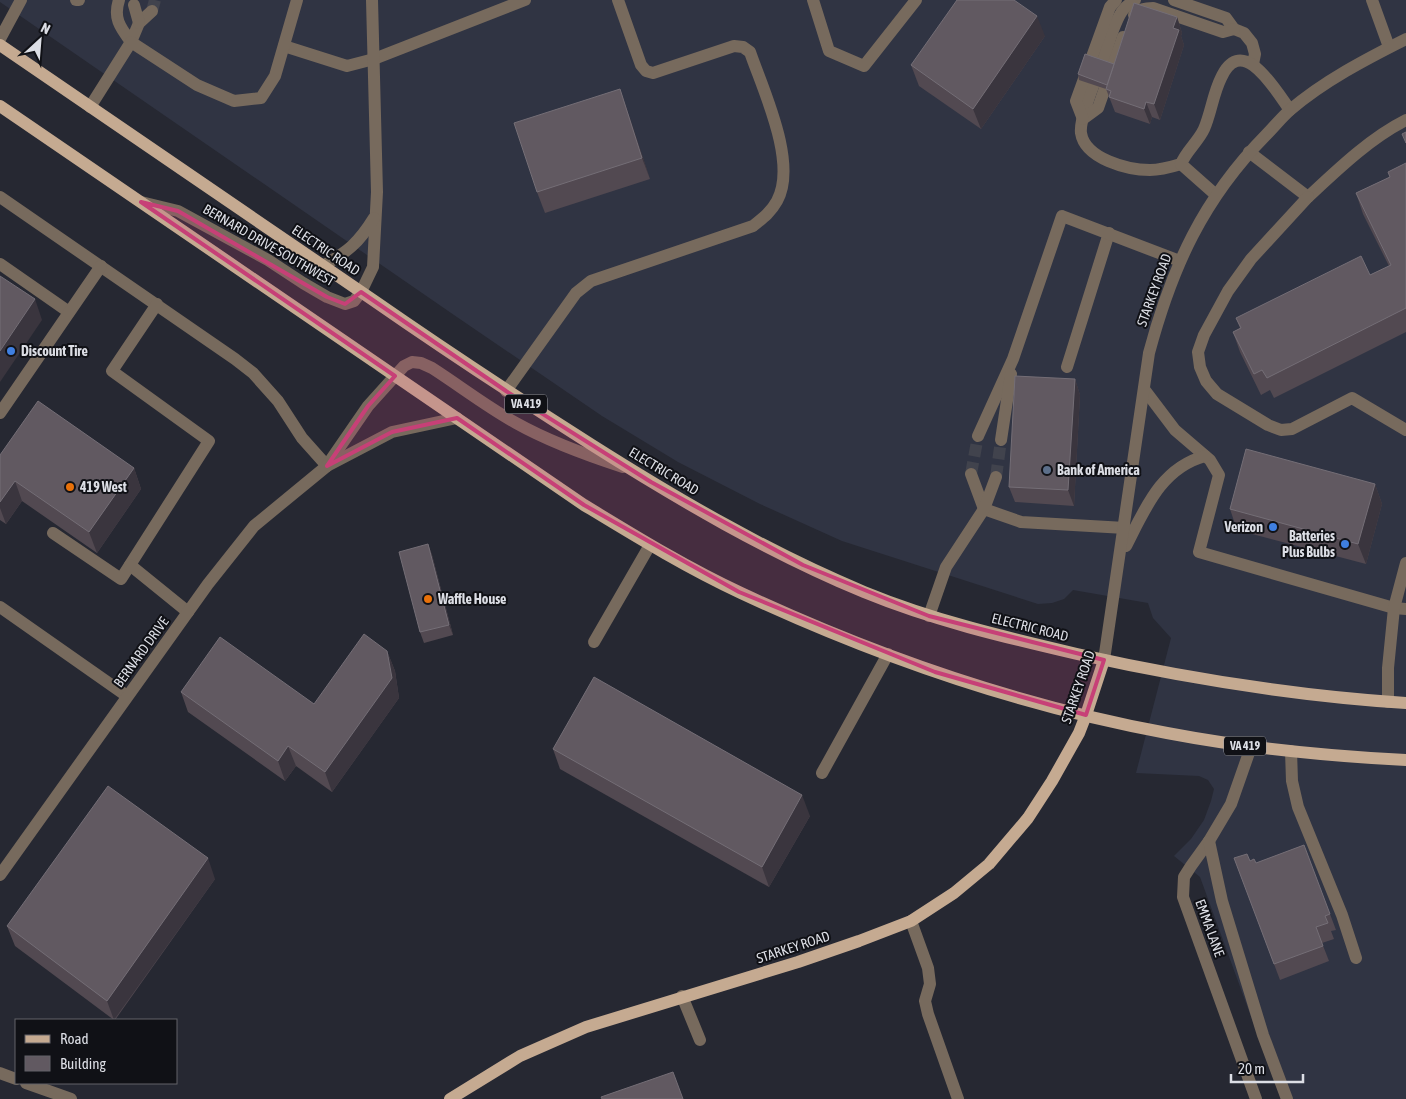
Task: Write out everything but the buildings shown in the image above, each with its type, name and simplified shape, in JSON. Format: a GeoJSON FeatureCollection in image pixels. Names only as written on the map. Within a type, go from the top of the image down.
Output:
{"type":"FeatureCollection","features":[{"type":"Feature","properties":{"kind":"main road","name":"ELECTRIC ROAD"},"geometry":{"type":"LineString","coordinates":[[0,45],[506,391],[630,469],[726,526],[803,565],[865,592],[929,616],[1012,639],[1175,674],[1320,696],[1406,703]]}},
{"type":"Feature","properties":{"kind":"main road","name":"VA 419"},"geometry":{"type":"LineString","coordinates":[[0,106],[584,505],[650,545],[739,592],[834,634],[935,672],[1086,715],[1167,733],[1251,747],[1291,752],[1406,760]]}},
{"type":"Feature","properties":{"kind":"main road","name":"STARKEY ROAD"},"geometry":{"type":"LineString","coordinates":[[450,1099],[520,1056],[586,1027],[807,959],[859,941],[911,921],[954,893],[988,864],[1028,818],[1052,781],[1079,733],[1104,660]]}},
{"type":"Feature","properties":{"kind":"street"},"geometry":{"type":"LineString","coordinates":[[0,39],[21,0]]}},
{"type":"Feature","properties":{"kind":"street"},"geometry":{"type":"LineString","coordinates":[[119,0],[116,10],[120,27],[131,42],[197,85],[234,102],[261,98],[275,76],[297,0]]}},
{"type":"Feature","properties":{"kind":"street","name":"BERNARD DRIVE SOUTHWEST"},"geometry":{"type":"LineString","coordinates":[[141,202],[178,211],[268,260],[327,297],[345,304],[354,301],[361,292],[373,267],[377,192],[372,0]]}},
{"type":"Feature","properties":{"kind":"street"},"geometry":{"type":"LineString","coordinates":[[284,46],[347,66],[374,59],[525,0]]}},
{"type":"Feature","properties":{"kind":"street"},"geometry":{"type":"LineString","coordinates":[[506,391],[576,293],[591,281],[753,226],[768,215],[778,199],[783,183],[784,160],[781,142],[750,52],[743,47],[734,46],[653,73],[646,71],[641,65],[618,0]]}},
{"type":"Feature","properties":{"kind":"street"},"geometry":{"type":"LineString","coordinates":[[813,0],[829,51],[864,66],[916,0]]}},
{"type":"Feature","properties":{"kind":"street"},"geometry":{"type":"LineString","coordinates":[[1083,119],[1076,102],[1110,7],[1116,0]]}},
{"type":"Feature","properties":{"kind":"street"},"geometry":{"type":"LineString","coordinates":[[1135,0],[1123,10],[1117,23],[1083,119],[1080,132],[1083,141],[1088,149],[1097,156],[1136,168],[1150,170],[1180,164],[1204,130],[1220,80],[1225,69],[1234,62],[1244,60],[1253,64],[1290,110]]}},
{"type":"Feature","properties":{"kind":"street"},"geometry":{"type":"LineString","coordinates":[[1174,0],[1226,18],[1234,29],[1244,33],[1252,43],[1255,54],[1253,64]]}},
{"type":"Feature","properties":{"kind":"street"},"geometry":{"type":"LineString","coordinates":[[1372,0],[1389,47]]}},
{"type":"Feature","properties":{"kind":"street"},"geometry":{"type":"LineString","coordinates":[[134,5],[139,23]]}},
{"type":"Feature","properties":{"kind":"street"},"geometry":{"type":"LineString","coordinates":[[1083,119],[1098,108],[1128,24],[1138,10],[1153,8],[1223,32],[1234,29]]}},
{"type":"Feature","properties":{"kind":"street"},"geometry":{"type":"LineString","coordinates":[[90,107],[131,42],[139,23],[152,11]]}},
{"type":"Feature","properties":{"kind":"street","name":"STARKEY ROAD"},"geometry":{"type":"LineString","coordinates":[[1104,660],[1125,528],[1149,353],[1160,312],[1180,261],[1202,216],[1216,195],[1249,152],[1290,110],[1334,78],[1406,39]]}},
{"type":"Feature","properties":{"kind":"street"},"geometry":{"type":"LineString","coordinates":[[1406,120],[1392,127],[1337,170],[1308,197],[1251,259],[1228,291],[1204,335],[1198,352],[1200,367],[1206,381],[1217,394],[1268,425],[1280,430],[1292,429],[1352,398],[1406,430]]}},
{"type":"Feature","properties":{"kind":"street"},"geometry":{"type":"LineString","coordinates":[[1249,152],[1308,197]]}},
{"type":"Feature","properties":{"kind":"street"},"geometry":{"type":"LineString","coordinates":[[1180,164],[1216,195]]}},
{"type":"Feature","properties":{"kind":"street"},"geometry":{"type":"LineString","coordinates":[[0,197],[157,304],[253,373],[278,401],[302,438],[327,466]]}},
{"type":"Feature","properties":{"kind":"street","name":"BERNARD DRIVE SOUTHWEST"},"geometry":{"type":"LineString","coordinates":[[323,266],[345,253],[362,238],[375,216]]}},
{"type":"Feature","properties":{"kind":"street"},"geometry":{"type":"LineString","coordinates":[[978,436],[1013,359],[1062,216],[1180,261]]}},
{"type":"Feature","properties":{"kind":"street"},"geometry":{"type":"LineString","coordinates":[[1067,367],[1109,233]]}},
{"type":"Feature","properties":{"kind":"street"},"geometry":{"type":"LineString","coordinates":[[0,264],[69,312]]}},
{"type":"Feature","properties":{"kind":"street"},"geometry":{"type":"LineString","coordinates":[[0,413],[101,266]]}},
{"type":"Feature","properties":{"kind":"street"},"geometry":{"type":"LineString","coordinates":[[53,532],[121,579],[209,441],[112,371],[157,304]]}},
{"type":"Feature","properties":{"kind":"street"},"geometry":{"type":"LineString","coordinates":[[1002,440],[1013,359]]}},
{"type":"Feature","properties":{"kind":"street","name":"BERNARD DRIVE"},"geometry":{"type":"LineString","coordinates":[[327,466],[368,406],[404,366],[412,362],[422,363],[514,422],[580,453],[630,469]]}},
{"type":"Feature","properties":{"kind":"street"},"geometry":{"type":"LineString","coordinates":[[1144,389],[1175,430],[1214,464],[1219,474],[1199,552],[1400,609]]}},
{"type":"Feature","properties":{"kind":"street","name":"BERNARD DRIVE"},"geometry":{"type":"LineString","coordinates":[[0,875],[208,584],[254,526],[327,466],[392,432],[457,418]]}},
{"type":"Feature","properties":{"kind":"street"},"geometry":{"type":"LineString","coordinates":[[1120,556],[1164,480],[1180,466],[1205,456]]}},
{"type":"Feature","properties":{"kind":"street"},"geometry":{"type":"LineString","coordinates":[[971,474],[984,509]]}},
{"type":"Feature","properties":{"kind":"street"},"geometry":{"type":"LineString","coordinates":[[929,616],[946,567],[984,509],[996,478]]}},
{"type":"Feature","properties":{"kind":"street"},"geometry":{"type":"LineString","coordinates":[[984,509],[1021,522],[1125,528]]}},
{"type":"Feature","properties":{"kind":"street"},"geometry":{"type":"LineString","coordinates":[[594,642],[650,545]]}},
{"type":"Feature","properties":{"kind":"street"},"geometry":{"type":"LineString","coordinates":[[1388,702],[1388,668],[1400,609],[1406,563]]}},
{"type":"Feature","properties":{"kind":"street"},"geometry":{"type":"LineString","coordinates":[[130,564],[188,612]]}},
{"type":"Feature","properties":{"kind":"street"},"geometry":{"type":"LineString","coordinates":[[0,607],[127,696]]}},
{"type":"Feature","properties":{"kind":"street"},"geometry":{"type":"LineString","coordinates":[[822,773],[888,654]]}},
{"type":"Feature","properties":{"kind":"street","name":"EMMA LANE"},"geometry":{"type":"LineString","coordinates":[[1251,747],[1231,804],[1209,841],[1184,877],[1183,897],[1256,1099]]}},
{"type":"Feature","properties":{"kind":"street"},"geometry":{"type":"LineString","coordinates":[[1291,752],[1292,781],[1298,807],[1342,915],[1356,958]]}},
{"type":"Feature","properties":{"kind":"street"},"geometry":{"type":"LineString","coordinates":[[1209,841],[1222,901],[1264,1035],[1287,1099]]}},
{"type":"Feature","properties":{"kind":"street"},"geometry":{"type":"LineString","coordinates":[[911,921],[928,968],[930,984],[925,1001],[928,1014],[958,1099]]}},
{"type":"Feature","properties":{"kind":"street"},"geometry":{"type":"LineString","coordinates":[[682,996],[700,1040]]}},
{"type":"Feature","properties":{"kind":"street"},"geometry":{"type":"LineString","coordinates":[[0,1073],[15,1079]]}},
{"type":"Feature","properties":{"kind":"street"},"geometry":{"type":"LineString","coordinates":[[29,1084],[71,1099]]}},
{"type":"Feature","properties":{"kind":"highlighted area"},"geometry":{"type":"Polygon","coordinates":[[[141,202],[178,211],[327,297],[345,304],[361,292],[506,391],[651,482],[803,565],[929,616],[1104,660],[1086,715],[935,672],[739,592],[584,505],[457,418],[392,432],[327,466],[368,406],[395,376],[141,202]]]}},
{"type":"Feature","properties":{"kind":"shaded area"},"geometry":{"type":"Polygon","coordinates":[[[0,0],[1406,0],[1406,1099],[1281,1099],[1200,877],[1174,856],[1191,839],[1204,820],[1214,789],[1208,780],[1199,776],[1136,773],[1171,638],[1153,618],[1148,603],[1073,590],[1064,599],[1052,603],[1038,604],[842,541],[760,504],[678,462],[602,416],[0,2],[0,0]]]}},
{"type":"Feature","properties":{"kind":"tunnel"},"geometry":{"type":"LineString","coordinates":[[152,11],[155,0]]}},
{"type":"Feature","properties":{"kind":"tunnel"},"geometry":{"type":"LineString","coordinates":[[971,474],[978,436]]}},
{"type":"Feature","properties":{"kind":"tunnel"},"geometry":{"type":"LineString","coordinates":[[996,477],[1001,440]]}},
{"type":"Feature","properties":{"kind":"place","name":"Discount Tire"},"geometry":{"type":"Point","coordinates":[11,351]}},
{"type":"Feature","properties":{"kind":"place","name":"Bank of America"},"geometry":{"type":"Point","coordinates":[1047,470]}},
{"type":"Feature","properties":{"kind":"place","name":"419 West"},"geometry":{"type":"Point","coordinates":[70,487]}},
{"type":"Feature","properties":{"kind":"place","name":"Verizon"},"geometry":{"type":"Point","coordinates":[1273,527]}},
{"type":"Feature","properties":{"kind":"place","name":"Batteries Plus Bulbs"},"geometry":{"type":"Point","coordinates":[1345,544]}},
{"type":"Feature","properties":{"kind":"place","name":"Waffle House"},"geometry":{"type":"Point","coordinates":[428,599]}}]}
